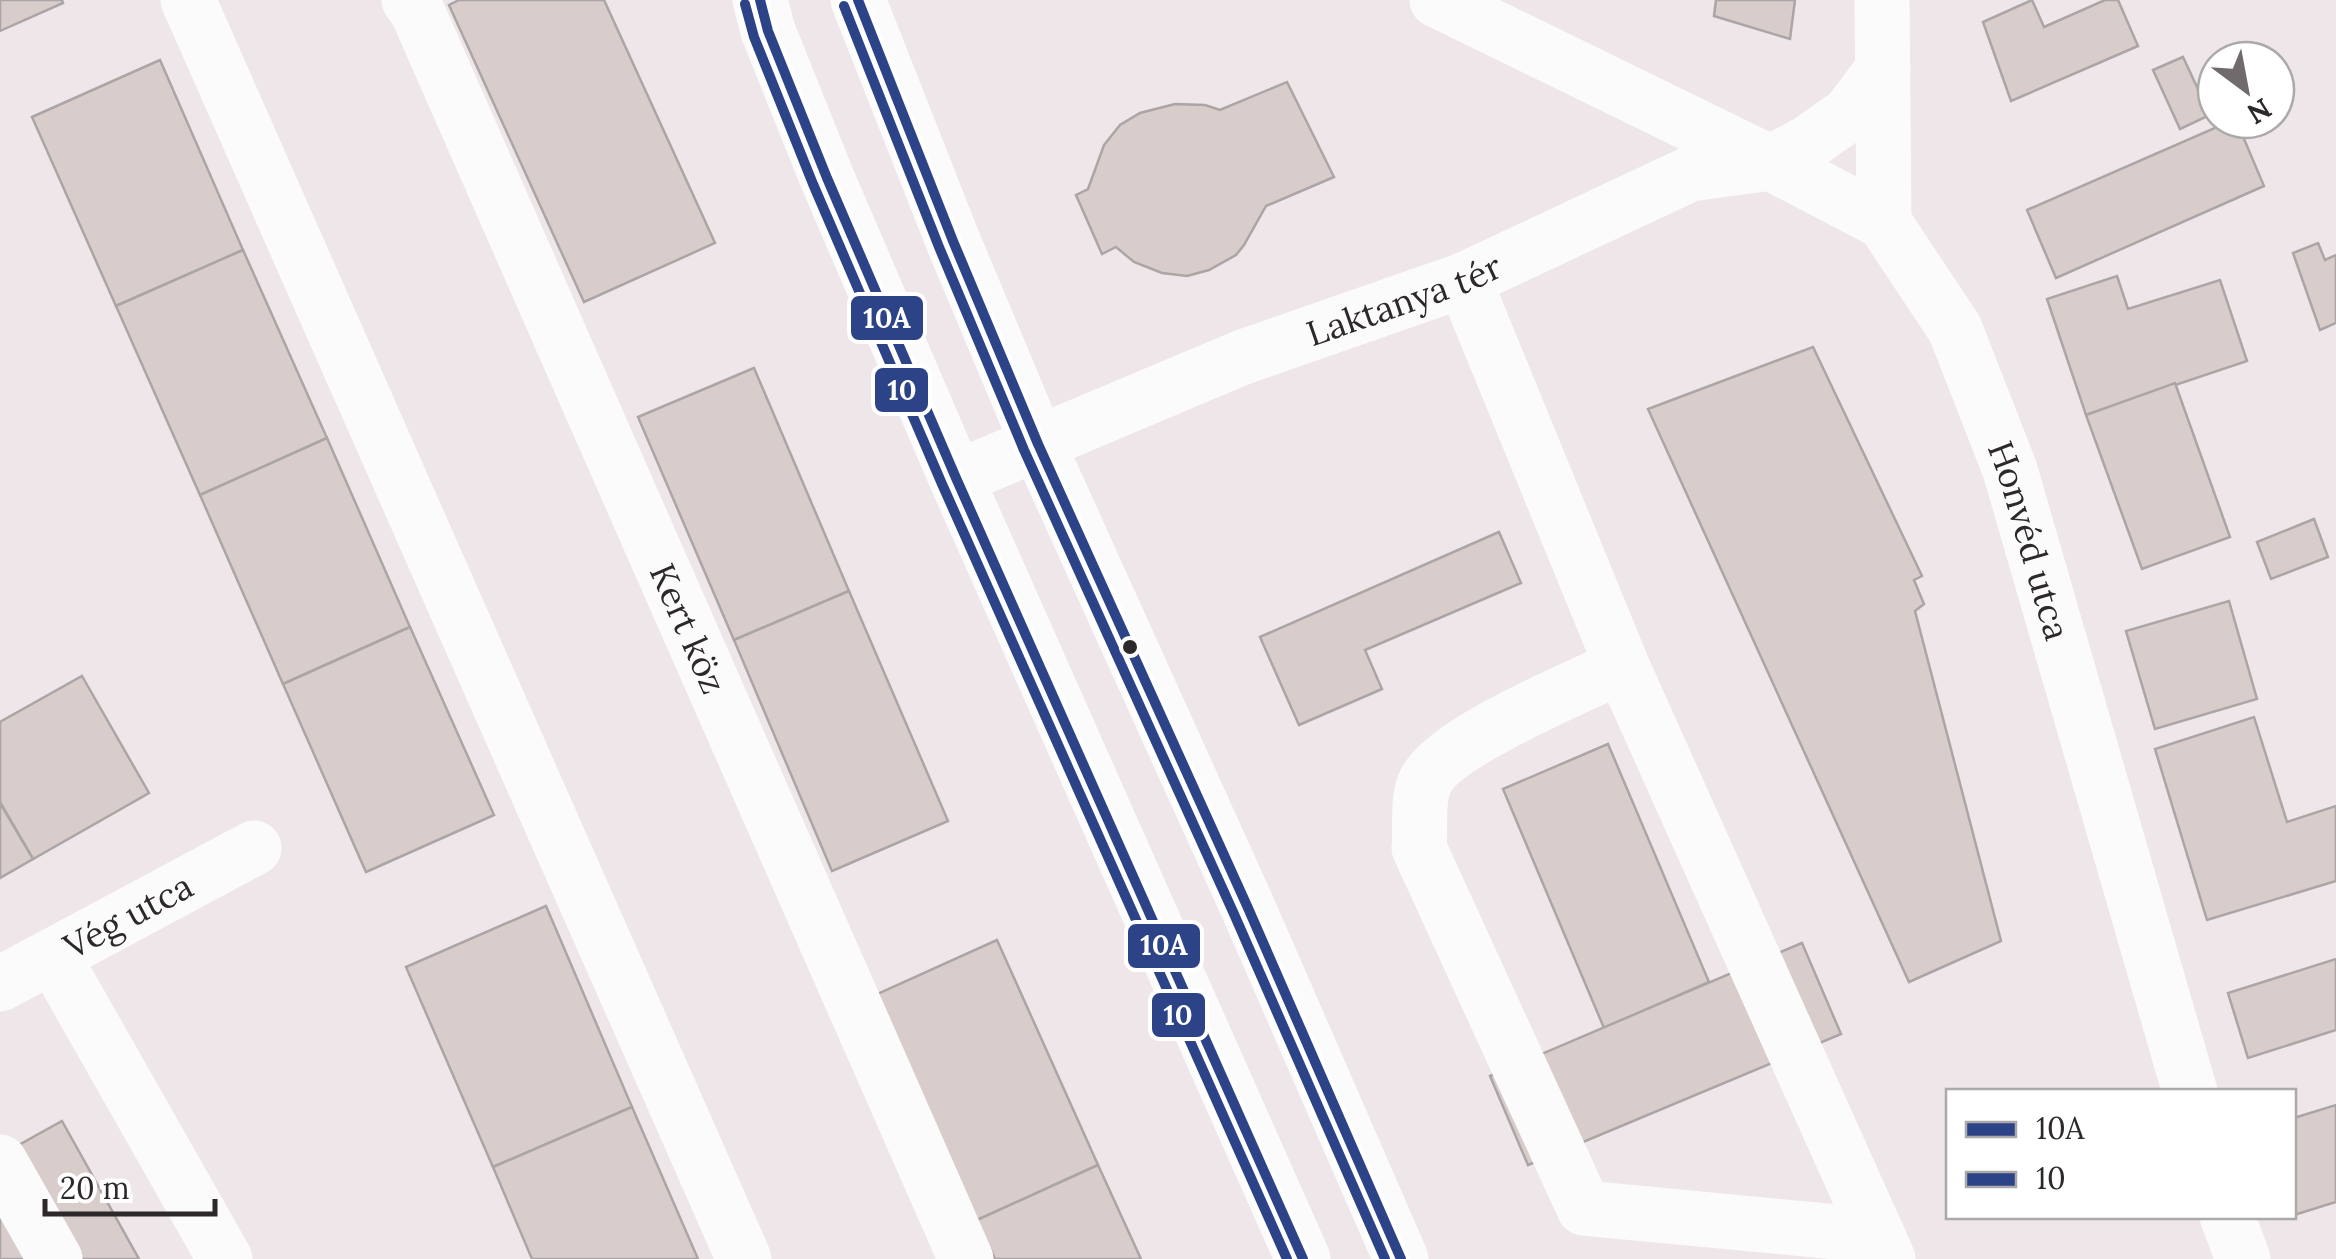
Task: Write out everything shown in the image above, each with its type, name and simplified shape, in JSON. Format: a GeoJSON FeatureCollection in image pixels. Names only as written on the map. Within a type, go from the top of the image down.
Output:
{"type":"FeatureCollection","features":[{"type":"Feature","properties":{"kind":"street"},"geometry":{"type":"LineString","coordinates":[[188,0],[744,1259]]}},
{"type":"Feature","properties":{"kind":"street","name":"Kert köz"},"geometry":{"type":"LineString","coordinates":[[408,0],[417,11],[966,1259]]}},
{"type":"Feature","properties":{"kind":"street"},"geometry":{"type":"LineString","coordinates":[[760,0],[768,31],[827,178],[956,478],[1302,1259]]}},
{"type":"Feature","properties":{"kind":"street"},"geometry":{"type":"LineString","coordinates":[[858,0],[952,241],[1038,444],[1240,890],[1401,1259]]}},
{"type":"Feature","properties":{"kind":"street"},"geometry":{"type":"LineString","coordinates":[[1437,0],[1884,222],[1882,0]]}},
{"type":"Feature","properties":{"kind":"street"},"geometry":{"type":"LineString","coordinates":[[1771,163],[1849,114],[1883,69]]}},
{"type":"Feature","properties":{"kind":"street","name":"Laktanya tér"},"geometry":{"type":"LineString","coordinates":[[956,478],[1243,357],[1464,280],[1690,174],[1771,163]]}},
{"type":"Feature","properties":{"kind":"street","name":"Honvéd utca"},"geometry":{"type":"LineString","coordinates":[[1884,222],[1955,330],[2010,470],[2189,1089]]}},
{"type":"Feature","properties":{"kind":"street"},"geometry":{"type":"LineString","coordinates":[[1464,280],[1622,666],[1883,1248]]}},
{"type":"Feature","properties":{"kind":"street"},"geometry":{"type":"LineString","coordinates":[[1622,666],[1456,750],[1424,784],[1420,848],[1428,866],[1584,1208],[1883,1248]]}},
{"type":"Feature","properties":{"kind":"street","name":"Vég utca"},"geometry":{"type":"LineString","coordinates":[[0,984],[254,848]]}},
{"type":"Feature","properties":{"kind":"street"},"geometry":{"type":"LineString","coordinates":[[53,956],[225,1259]]}},
{"type":"Feature","properties":{"kind":"street"},"geometry":{"type":"LineString","coordinates":[[0,1162],[56,1259]]}},
{"type":"Feature","properties":{"kind":"street"},"geometry":{"type":"LineString","coordinates":[[2228,1219],[2243,1259]]}},
{"type":"Feature","properties":{"kind":"building"},"geometry":{"type":"Polygon","coordinates":[[[0,0],[62,0],[63,3],[0,31],[0,0]]]}},
{"type":"Feature","properties":{"kind":"building"},"geometry":{"type":"Polygon","coordinates":[[[459,0],[604,0],[715,243],[584,302],[449,5],[459,0]]]}},
{"type":"Feature","properties":{"kind":"building"},"geometry":{"type":"Polygon","coordinates":[[[1716,0],[1795,0],[1790,39],[1714,16],[1716,0]]]}},
{"type":"Feature","properties":{"kind":"building"},"geometry":{"type":"Polygon","coordinates":[[[2032,0],[2044,27],[2105,0],[2118,0],[2138,46],[2011,101],[1983,22],[2032,0]]]}},
{"type":"Feature","properties":{"kind":"building"},"geometry":{"type":"Polygon","coordinates":[[[2183,57],[2196,85],[2196,122],[2180,129],[2153,70],[2183,57]]]}},
{"type":"Feature","properties":{"kind":"building"},"geometry":{"type":"Polygon","coordinates":[[[160,60],[243,250],[116,306],[32,117],[160,60]]]}},
{"type":"Feature","properties":{"kind":"building"},"geometry":{"type":"Polygon","coordinates":[[[1287,82],[1334,177],[1266,206],[1236,255],[1209,270],[1187,276],[1162,273],[1134,262],[1116,247],[1102,254],[1076,195],[1088,189],[1104,145],[1120,125],[1140,113],[1175,104],[1220,110],[1287,82]]]}},
{"type":"Feature","properties":{"kind":"building"},"geometry":{"type":"Polygon","coordinates":[[[2196,136],[2196,140],[2244,140],[2264,186],[2056,278],[2027,210],[2196,136]]]}},
{"type":"Feature","properties":{"kind":"building"},"geometry":{"type":"Polygon","coordinates":[[[2318,243],[2325,260],[2336,255],[2336,323],[2320,330],[2293,253],[2318,243]]]}},
{"type":"Feature","properties":{"kind":"building"},"geometry":{"type":"Polygon","coordinates":[[[243,250],[327,438],[200,495],[116,306],[243,250]]]}},
{"type":"Feature","properties":{"kind":"building"},"geometry":{"type":"Polygon","coordinates":[[[2117,276],[2128,309],[2220,280],[2247,361],[2086,415],[2047,299],[2117,276]]]}},
{"type":"Feature","properties":{"kind":"building"},"geometry":{"type":"Polygon","coordinates":[[[1813,347],[1922,576],[1914,580],[1924,604],[1915,611],[2001,941],[1909,982],[1648,409],[1813,347]]]}},
{"type":"Feature","properties":{"kind":"building"},"geometry":{"type":"Polygon","coordinates":[[[754,368],[849,591],[734,640],[638,417],[754,368]]]}},
{"type":"Feature","properties":{"kind":"building"},"geometry":{"type":"Polygon","coordinates":[[[2175,383],[2230,537],[2142,569],[2086,415],[2175,383]]]}},
{"type":"Feature","properties":{"kind":"building"},"geometry":{"type":"Polygon","coordinates":[[[327,438],[410,627],[283,684],[200,495],[327,438]]]}},
{"type":"Feature","properties":{"kind":"building"},"geometry":{"type":"Polygon","coordinates":[[[2314,519],[2328,557],[2271,579],[2257,542],[2314,519]]]}},
{"type":"Feature","properties":{"kind":"building"},"geometry":{"type":"Polygon","coordinates":[[[1499,532],[1521,583],[1365,650],[1382,689],[1299,725],[1260,637],[1499,532]]]}},
{"type":"Feature","properties":{"kind":"building"},"geometry":{"type":"Polygon","coordinates":[[[849,591],[948,821],[832,871],[734,640],[849,591]]]}},
{"type":"Feature","properties":{"kind":"building"},"geometry":{"type":"Polygon","coordinates":[[[2229,601],[2257,699],[2155,729],[2126,631],[2229,601]]]}},
{"type":"Feature","properties":{"kind":"building"},"geometry":{"type":"Polygon","coordinates":[[[410,627],[494,815],[366,872],[283,684],[410,627]]]}},
{"type":"Feature","properties":{"kind":"building"},"geometry":{"type":"Polygon","coordinates":[[[82,676],[149,793],[33,859],[0,802],[0,722],[82,676]]]}},
{"type":"Feature","properties":{"kind":"building"},"geometry":{"type":"Polygon","coordinates":[[[2254,717],[2287,822],[2336,806],[2336,881],[2207,920],[2155,749],[2254,717]]]}},
{"type":"Feature","properties":{"kind":"building"},"geometry":{"type":"Polygon","coordinates":[[[1608,744],[1709,982],[1604,1028],[1503,789],[1608,744]]]}},
{"type":"Feature","properties":{"kind":"building"},"geometry":{"type":"Polygon","coordinates":[[[0,803],[33,859],[0,878],[0,803]]]}},
{"type":"Feature","properties":{"kind":"building"},"geometry":{"type":"Polygon","coordinates":[[[546,906],[632,1107],[493,1167],[406,967],[546,906]]]}},
{"type":"Feature","properties":{"kind":"building"},"geometry":{"type":"Polygon","coordinates":[[[997,940],[1098,1165],[977,1220],[875,995],[997,940]]]}},
{"type":"Feature","properties":{"kind":"building"},"geometry":{"type":"Polygon","coordinates":[[[1802,943],[1841,1034],[1528,1165],[1490,1076],[1802,943]]]}},
{"type":"Feature","properties":{"kind":"building"},"geometry":{"type":"Polygon","coordinates":[[[2336,959],[2336,1030],[2248,1058],[2228,993],[2336,959]]]}},
{"type":"Feature","properties":{"kind":"building"},"geometry":{"type":"Polygon","coordinates":[[[2336,1105],[2336,1202],[2296,1214],[2296,1117],[2336,1105]]]}},
{"type":"Feature","properties":{"kind":"building"},"geometry":{"type":"Polygon","coordinates":[[[632,1107],[698,1259],[532,1259],[493,1167],[632,1107]]]}},
{"type":"Feature","properties":{"kind":"building"},"geometry":{"type":"Polygon","coordinates":[[[62,1121],[139,1259],[79,1259],[17,1146],[62,1121]]]}},
{"type":"Feature","properties":{"kind":"building"},"geometry":{"type":"Polygon","coordinates":[[[1098,1165],[1141,1259],[995,1259],[977,1220],[1098,1165]]]}},
{"type":"Feature","properties":{"kind":"building"},"geometry":{"type":"Polygon","coordinates":[[[0,1214],[25,1259],[0,1259],[0,1214]]]}},
{"type":"Feature","properties":{"kind":"transit line","name":"10A"},"geometry":{"type":"LineString","coordinates":[[760,0],[768,31],[827,178],[956,478],[1303,1259]]}},
{"type":"Feature","properties":{"kind":"transit line","name":"10A"},"geometry":{"type":"LineString","coordinates":[[858,0],[1038,444],[1248,908],[1401,1259]]}},
{"type":"Feature","properties":{"kind":"transit line","name":"10"},"geometry":{"type":"LineString","coordinates":[[745,4],[754,37],[813,184],[942,484],[1287,1259]]}},
{"type":"Feature","properties":{"kind":"transit line","name":"10"},"geometry":{"type":"LineString","coordinates":[[844,6],[1024,450],[1385,1259]]}}]}
